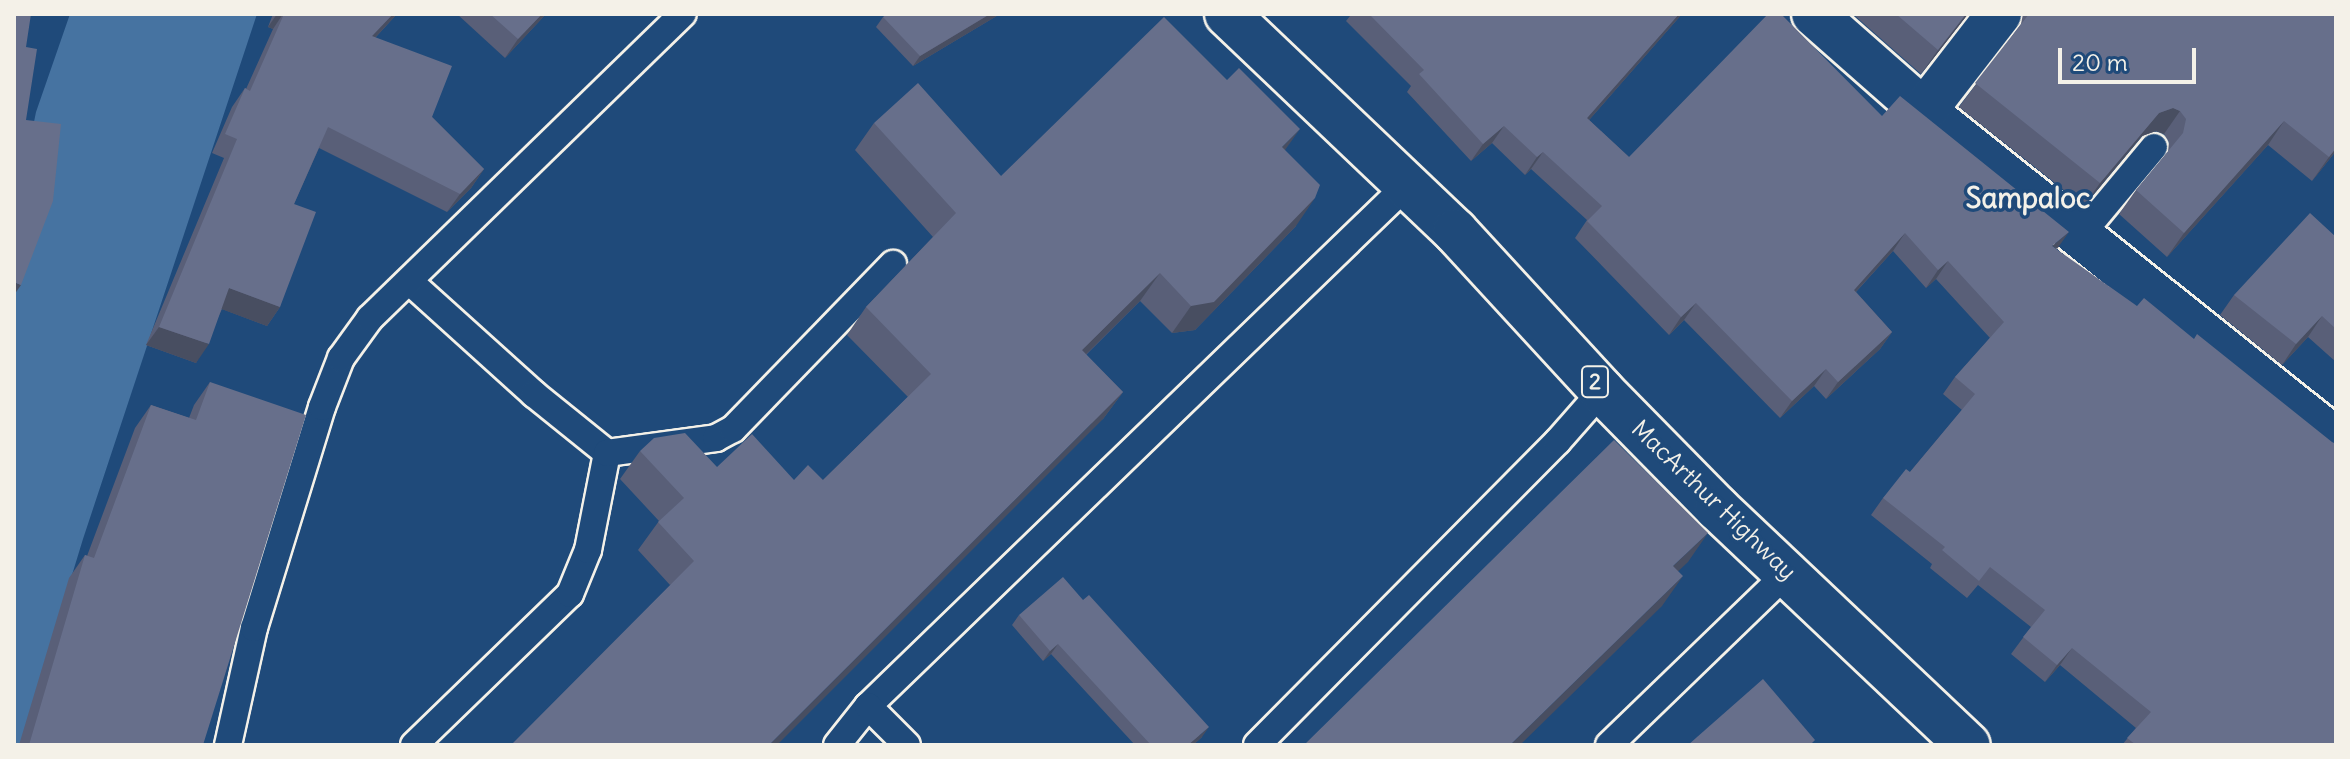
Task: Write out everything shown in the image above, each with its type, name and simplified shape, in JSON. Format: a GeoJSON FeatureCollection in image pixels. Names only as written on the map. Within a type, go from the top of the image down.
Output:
{"type":"FeatureCollection","features":[{"type":"Feature","properties":{"kind":"main road","name":"MacArthur Highway"},"geometry":{"type":"LineString","coordinates":[[1227,14],[1408,184],[1602,391],[1717,508],[1788,572],[1953,740]]}},
{"type":"Feature","properties":{"kind":"main road"},"geometry":{"type":"LineString","coordinates":[[1814,14],[1924,111],[2336,440]]}},
{"type":"Feature","properties":{"kind":"main road"},"geometry":{"type":"LineString","coordinates":[[1924,111],[1999,14]]}},
{"type":"Feature","properties":{"kind":"lane"},"geometry":{"type":"LineString","coordinates":[[228,745],[254,628],[322,407],[341,358],[370,318],[683,14]]}},
{"type":"Feature","properties":{"kind":"lane"},"geometry":{"type":"LineString","coordinates":[[2079,237],[2154,147]]}},
{"type":"Feature","properties":{"kind":"lane"},"geometry":{"type":"LineString","coordinates":[[837,745],[868,706],[1408,184]]}},
{"type":"Feature","properties":{"kind":"lane"},"geometry":{"type":"LineString","coordinates":[[409,281],[534,394],[607,453],[716,438],[733,429],[893,264]]}},
{"type":"Feature","properties":{"kind":"lane"},"geometry":{"type":"LineString","coordinates":[[1257,745],[1558,441],[1602,391]]}},
{"type":"Feature","properties":{"kind":"lane"},"geometry":{"type":"LineString","coordinates":[[414,745],[570,594],[580,576],[588,550],[607,453]]}},
{"type":"Feature","properties":{"kind":"lane"},"geometry":{"type":"LineString","coordinates":[[1609,745],[1788,572]]}},
{"type":"Feature","properties":{"kind":"lane"},"geometry":{"type":"LineString","coordinates":[[868,706],[907,745]]}},
{"type":"Feature","properties":{"kind":"water"},"geometry":{"type":"Polygon","coordinates":[[[70,14],[257,14],[83,539],[20,745],[14,745],[14,220],[36,112],[70,14]]]}},
{"type":"Feature","properties":{"kind":"building"},"geometry":{"type":"Polygon","coordinates":[[[14,14],[31,14],[26,47],[37,49],[26,120],[61,124],[53,201],[21,285],[14,282],[14,14]]]}},
{"type":"Feature","properties":{"kind":"building"},"geometry":{"type":"Polygon","coordinates":[[[284,14],[393,14],[372,36],[452,66],[432,117],[484,169],[460,194],[328,127],[294,204],[316,212],[280,307],[229,288],[209,344],[159,327],[237,139],[225,134],[245,88],[250,91],[284,14]]]}},
{"type":"Feature","properties":{"kind":"building"},"geometry":{"type":"Polygon","coordinates":[[[490,14],[542,14],[518,39],[490,14]]]}},
{"type":"Feature","properties":{"kind":"building"},"geometry":{"type":"Polygon","coordinates":[[[887,14],[990,14],[920,56],[883,17],[887,14]]]}},
{"type":"Feature","properties":{"kind":"building"},"geometry":{"type":"Polygon","coordinates":[[[1369,14],[1679,14],[1587,118],[1629,157],[1768,14],[1781,14],[1882,116],[1900,96],[2069,232],[2052,246],[2137,306],[2144,298],[2194,339],[2197,334],[2336,444],[2336,745],[2136,745],[2127,738],[2151,712],[2072,648],[2057,665],[2023,637],[2045,610],[1990,567],[1979,581],[1942,550],[1945,547],[1883,498],[1906,469],[1910,472],[1975,394],[1955,377],[2004,322],[1948,261],[1938,270],[1905,233],[1854,290],[1892,332],[1838,382],[1826,369],[1792,401],[1696,303],[1681,317],[1587,221],[1602,206],[1543,152],[1537,157],[1504,126],[1483,144],[1419,74],[1424,70],[1369,14]]]}},
{"type":"Feature","properties":{"kind":"building"},"geometry":{"type":"Polygon","coordinates":[[[1896,14],[1966,14],[1938,50],[1896,14]]]}},
{"type":"Feature","properties":{"kind":"building"},"geometry":{"type":"Polygon","coordinates":[[[2029,14],[2336,14],[2336,148],[2329,157],[2284,121],[2184,233],[2136,190],[2183,133],[2186,119],[2180,111],[2173,108],[2159,113],[2100,183],[1975,83],[2029,14]]]}},
{"type":"Feature","properties":{"kind":"building"},"geometry":{"type":"Polygon","coordinates":[[[1164,17],[1227,80],[1239,68],[1300,129],[1282,147],[1320,185],[1315,198],[1214,302],[1191,306],[1160,273],[1082,350],[1123,392],[769,745],[511,745],[694,561],[658,522],[684,498],[640,451],[654,438],[685,433],[717,467],[752,434],[794,480],[808,465],[823,480],[931,374],[866,307],[956,213],[874,123],[918,83],[1001,176],[1164,17]]]}},
{"type":"Feature","properties":{"kind":"building"},"geometry":{"type":"Polygon","coordinates":[[[2310,213],[2336,237],[2336,329],[2322,316],[2296,344],[2234,295],[2310,213]]]}},
{"type":"Feature","properties":{"kind":"building"},"geometry":{"type":"Polygon","coordinates":[[[210,382],[306,415],[203,745],[29,745],[85,555],[94,558],[151,405],[196,420],[210,382]]]}},
{"type":"Feature","properties":{"kind":"building"},"geometry":{"type":"Polygon","coordinates":[[[1614,440],[1708,533],[1673,566],[1683,576],[1510,745],[1304,745],[1614,440]]]}},
{"type":"Feature","properties":{"kind":"building"},"geometry":{"type":"Polygon","coordinates":[[[1063,577],[1083,600],[1089,595],[1209,727],[1188,745],[1151,745],[1058,644],[1050,651],[1019,615],[1063,577]]]}},
{"type":"Feature","properties":{"kind":"building"},"geometry":{"type":"Polygon","coordinates":[[[1763,679],[1815,740],[1810,745],[1688,745],[1763,679]]]}},
{"type":"Feature","properties":{"kind":"district","name":"Sampaloc"},"geometry":{"type":"Point","coordinates":[2028,198]}}]}
